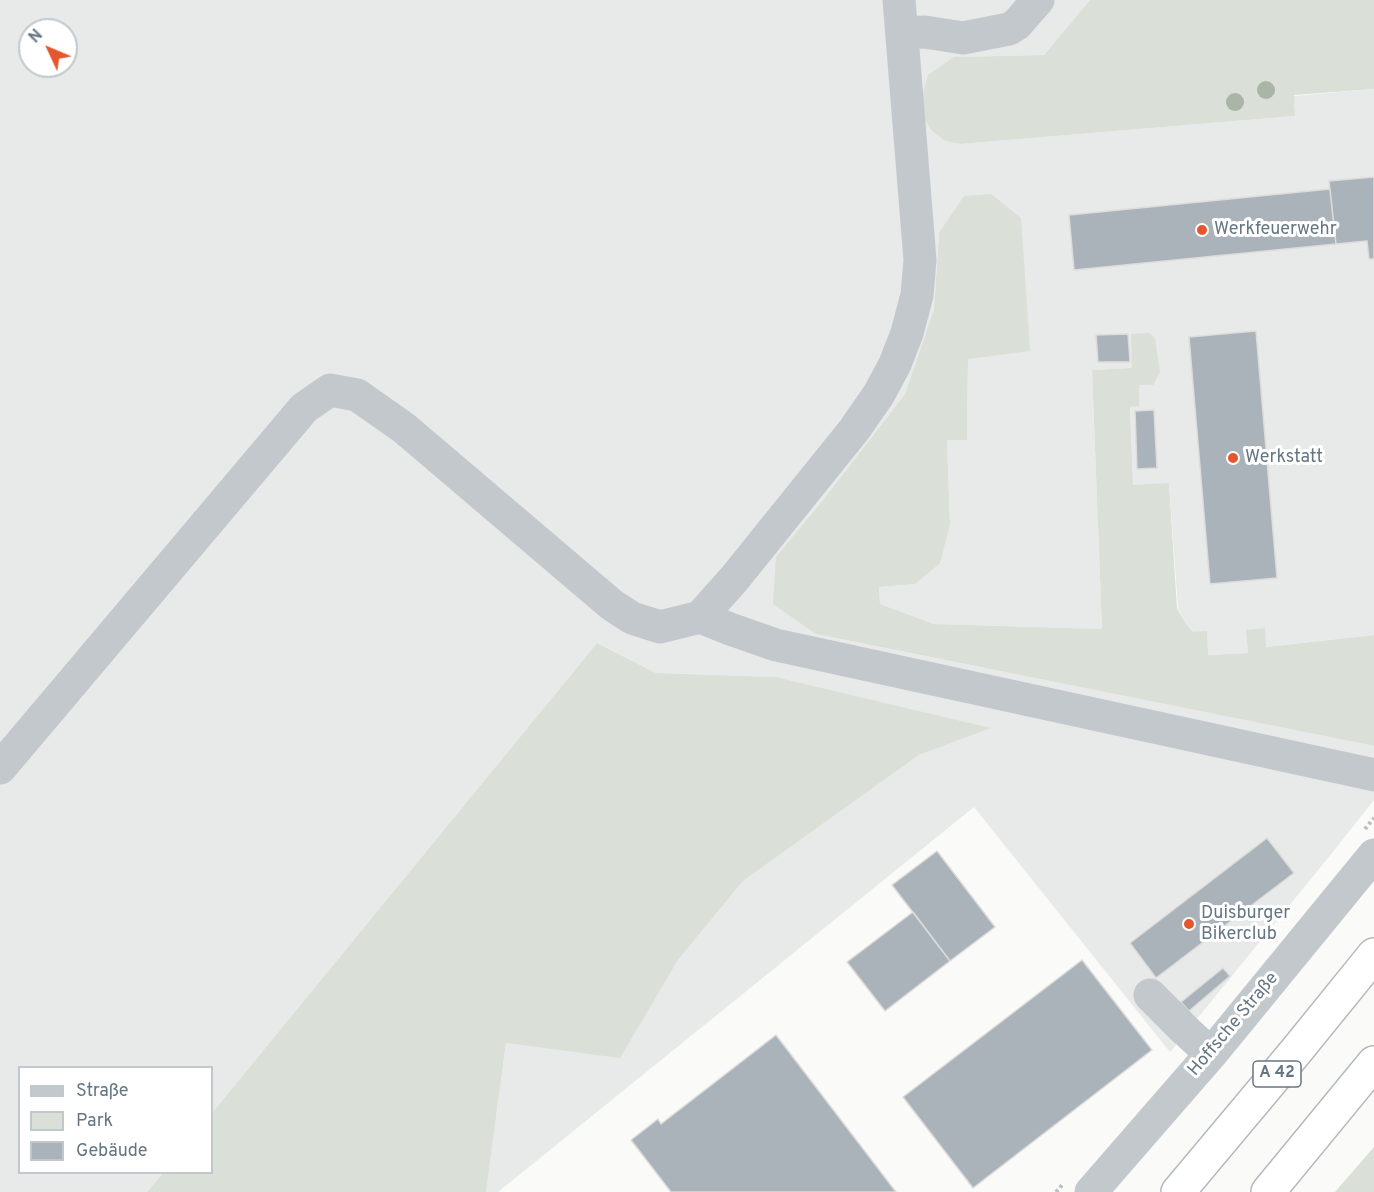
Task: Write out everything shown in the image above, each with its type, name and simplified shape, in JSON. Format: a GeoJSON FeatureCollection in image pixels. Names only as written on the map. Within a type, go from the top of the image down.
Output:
{"type":"FeatureCollection","features":[{"type":"Feature","properties":{"kind":"highway","name":"A 42"},"geometry":{"type":"LineString","coordinates":[[1178,1192],[1374,955]]}},
{"type":"Feature","properties":{"kind":"highway"},"geometry":{"type":"LineString","coordinates":[[1268,1192],[1374,1063]]}},
{"type":"Feature","properties":{"kind":"street"},"geometry":{"type":"LineString","coordinates":[[0,768],[304,408],[330,390],[357,395],[404,428],[612,606],[632,618],[660,627],[700,616],[734,579],[854,430],[879,394],[895,364],[907,333],[916,295],[920,260],[899,0]]}},
{"type":"Feature","properties":{"kind":"street"},"geometry":{"type":"LineString","coordinates":[[902,33],[925,32],[963,39],[1009,28],[1017,24],[1038,0]]}},
{"type":"Feature","properties":{"kind":"street"},"geometry":{"type":"LineString","coordinates":[[700,616],[777,645],[1374,775]]}},
{"type":"Feature","properties":{"kind":"street","name":"Hoffsche Straße"},"geometry":{"type":"LineString","coordinates":[[1091,1192],[1211,1054],[1374,855]]}},
{"type":"Feature","properties":{"kind":"street"},"geometry":{"type":"LineString","coordinates":[[1150,995],[1211,1054]]}},
{"type":"Feature","properties":{"kind":"shaded area"},"geometry":{"type":"Polygon","coordinates":[[[0,0],[1090,0],[1044,55],[954,57],[923,116],[932,131],[945,141],[960,144],[1295,116],[1294,96],[1374,89],[1374,635],[1265,647],[1265,629],[1247,630],[1248,653],[1208,655],[1186,624],[1178,608],[1169,483],[1133,486],[1130,407],[1132,368],[1092,370],[1102,629],[934,624],[880,604],[879,587],[915,584],[950,524],[947,440],[967,439],[968,359],[939,233],[934,309],[905,394],[776,558],[816,634],[1374,746],[1374,800],[1170,1052],[974,807],[498,1192],[486,1192],[506,1043],[620,1057],[678,960],[743,881],[919,755],[990,728],[776,677],[656,673],[597,643],[213,1112],[213,1066],[18,1066],[18,1174],[162,1174],[147,1192],[0,1192],[0,0]]]}},
{"type":"Feature","properties":{"kind":"green space"},"geometry":{"type":"Polygon","coordinates":[[[1090,0],[1374,0],[1374,89],[1294,95],[1295,116],[960,144],[945,141],[932,131],[922,116],[921,101],[928,75],[954,57],[1044,55],[1090,0]]]}},
{"type":"Feature","properties":{"kind":"green space"},"geometry":{"type":"Polygon","coordinates":[[[991,194],[1021,218],[1030,351],[968,359],[967,440],[947,440],[950,524],[940,563],[915,584],[879,587],[880,604],[934,624],[1102,629],[1092,370],[1132,368],[1131,334],[1150,333],[1155,339],[1160,372],[1153,385],[1139,385],[1139,406],[1130,407],[1133,485],[1169,483],[1177,608],[1193,632],[1207,631],[1208,655],[1248,653],[1246,630],[1265,628],[1266,647],[1374,635],[1374,746],[816,634],[773,604],[776,557],[905,394],[934,309],[939,233],[964,196],[991,194]]]}},
{"type":"Feature","properties":{"kind":"green space"},"geometry":{"type":"Polygon","coordinates":[[[597,643],[656,673],[776,677],[991,728],[919,755],[743,881],[678,960],[620,1058],[506,1043],[486,1192],[147,1192],[162,1174],[213,1174],[213,1112],[597,643]]]}},
{"type":"Feature","properties":{"kind":"green space"},"geometry":{"type":"Polygon","coordinates":[[[1374,1147],[1374,1192],[1335,1192],[1374,1147]]]}},
{"type":"Feature","properties":{"kind":"building"},"geometry":{"type":"Polygon","coordinates":[[[1374,177],[1374,259],[1369,259],[1367,241],[1336,244],[1329,181],[1374,177]]]}},
{"type":"Feature","properties":{"kind":"building","name":"Werkfeuerwehr"},"geometry":{"type":"Polygon","coordinates":[[[1330,189],[1336,244],[1074,270],[1069,215],[1330,189]]]}},
{"type":"Feature","properties":{"kind":"building","name":"Werkstatt"},"geometry":{"type":"Polygon","coordinates":[[[1256,331],[1277,578],[1210,584],[1189,337],[1256,331]]]}},
{"type":"Feature","properties":{"kind":"building"},"geometry":{"type":"Polygon","coordinates":[[[1128,334],[1130,362],[1098,362],[1096,335],[1128,334]]]}},
{"type":"Feature","properties":{"kind":"building"},"geometry":{"type":"Polygon","coordinates":[[[1154,410],[1157,468],[1137,469],[1135,411],[1154,410]]]}},
{"type":"Feature","properties":{"kind":"building"},"geometry":{"type":"Polygon","coordinates":[[[1267,838],[1294,873],[1156,978],[1130,943],[1267,838]]]}},
{"type":"Feature","properties":{"kind":"building"},"geometry":{"type":"Polygon","coordinates":[[[937,851],[995,927],[950,961],[892,885],[937,851]]]}},
{"type":"Feature","properties":{"kind":"building"},"geometry":{"type":"Polygon","coordinates":[[[913,912],[950,961],[885,1011],[847,962],[913,912]]]}},
{"type":"Feature","properties":{"kind":"building"},"geometry":{"type":"Polygon","coordinates":[[[1082,960],[1152,1050],[973,1188],[903,1097],[1082,960]]]}},
{"type":"Feature","properties":{"kind":"building"},"geometry":{"type":"Polygon","coordinates":[[[1223,968],[1230,976],[1189,1011],[1181,1002],[1223,968]]]}},
{"type":"Feature","properties":{"kind":"building"},"geometry":{"type":"Polygon","coordinates":[[[776,1035],[896,1192],[671,1192],[631,1140],[658,1119],[661,1124],[776,1035]]]}},
{"type":"Feature","properties":{"kind":"place","name":"Werkfeuerwehr"},"geometry":{"type":"Point","coordinates":[1202,230]}},
{"type":"Feature","properties":{"kind":"place","name":"Werkstatt"},"geometry":{"type":"Point","coordinates":[1233,458]}},
{"type":"Feature","properties":{"kind":"place","name":"Duisburger Bikerclub"},"geometry":{"type":"Point","coordinates":[1189,924]}}]}
